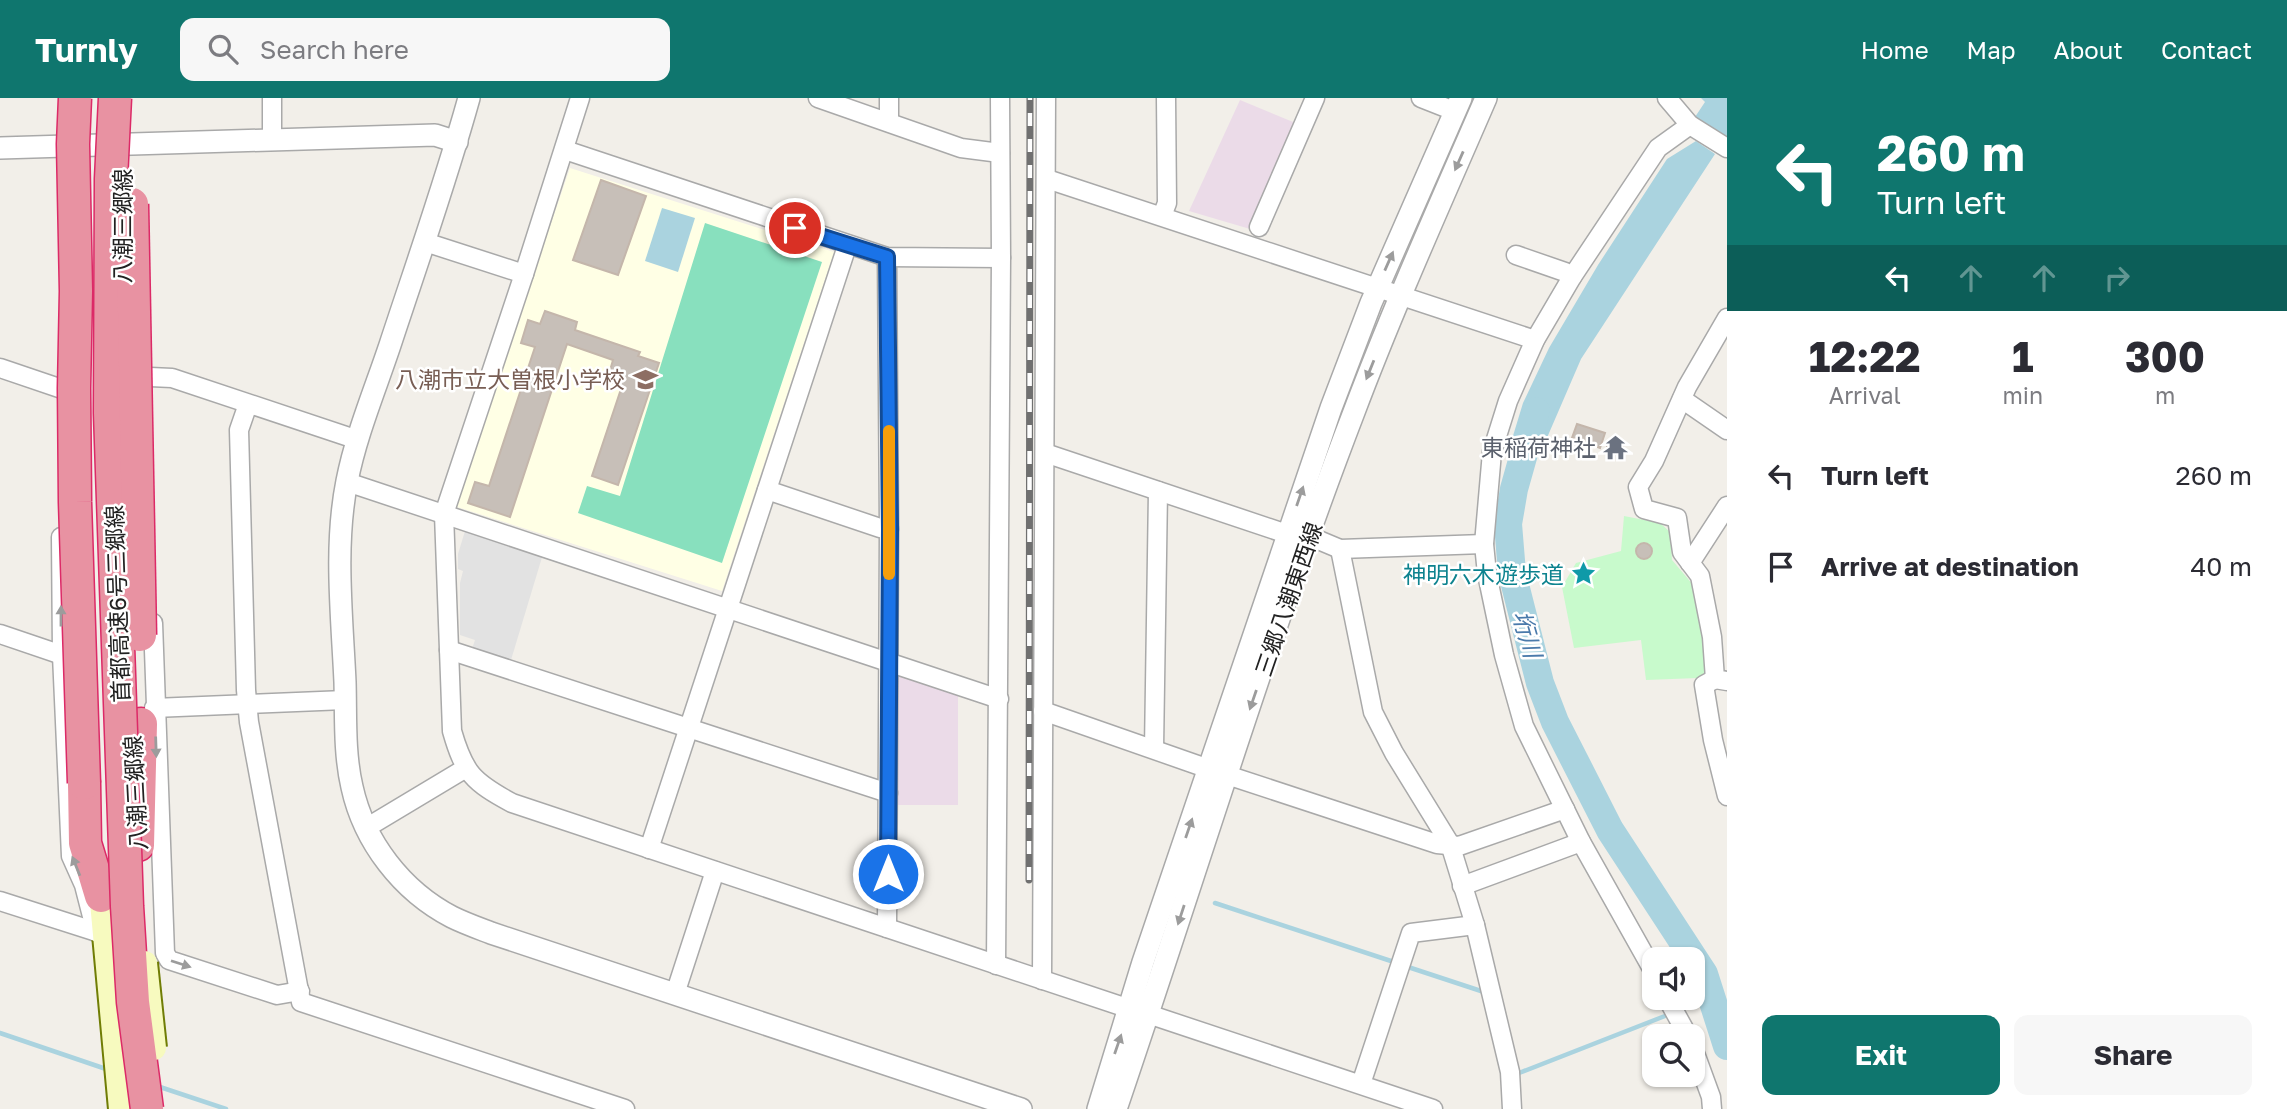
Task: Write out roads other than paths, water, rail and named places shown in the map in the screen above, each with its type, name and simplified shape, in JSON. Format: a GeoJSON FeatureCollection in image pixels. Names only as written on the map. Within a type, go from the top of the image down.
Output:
{"type":"FeatureCollection","features":[{"type":"Feature","properties":{"kind":"highway"},"geometry":{"type":"LineString","coordinates":[[75,98],[73,144],[77,619],[85,843],[101,896]]}},
{"type":"Feature","properties":{"kind":"highway","name":"首都高速6号三郷線"},"geometry":{"type":"LineString","coordinates":[[95,98],[94,555],[107,906],[123,1109]]}},
{"type":"Feature","properties":{"kind":"highway","name":"首都高速6号三郷線"},"geometry":{"type":"LineString","coordinates":[[115,98],[111,179],[110,413],[127,905],[133,1002],[147,1109]]}},
{"type":"Feature","properties":{"kind":"highway"},"geometry":{"type":"LineString","coordinates":[[123,98],[132,212],[148,716],[137,849]]}},
{"type":"Feature","properties":{"kind":"main road","name":"八潮三郷線"},"geometry":{"type":"LineString","coordinates":[[82,98],[83,531],[87,657],[101,896],[100,933],[123,1109]]}},
{"type":"Feature","properties":{"kind":"main road","name":"八潮三郷線"},"geometry":{"type":"LineString","coordinates":[[123,98],[122,292],[128,671],[144,953],[161,1109]]}},
{"type":"Feature","properties":{"kind":"street"},"geometry":{"type":"LineString","coordinates":[[272,98],[272,140]]}},
{"type":"Feature","properties":{"kind":"street"},"geometry":{"type":"LineString","coordinates":[[469,98],[425,242],[358,440],[347,482],[340,581],[346,748],[351,786],[361,821],[379,852],[405,882],[425,900],[452,917],[491,933],[1021,1109]]}},
{"type":"Feature","properties":{"kind":"street"},"geometry":{"type":"LineString","coordinates":[[580,98],[444,514],[452,731],[461,762],[482,787],[512,803],[1433,1109]]}},
{"type":"Feature","properties":{"kind":"street"},"geometry":{"type":"LineString","coordinates":[[818,98],[961,148],[1000,153]]}},
{"type":"Feature","properties":{"kind":"street"},"geometry":{"type":"LineString","coordinates":[[889,98],[889,122]]}},
{"type":"Feature","properties":{"kind":"street"},"geometry":{"type":"LineString","coordinates":[[996,964],[1000,98]]}},
{"type":"Feature","properties":{"kind":"street"},"geometry":{"type":"LineString","coordinates":[[1042,980],[1046,98]]}},
{"type":"Feature","properties":{"kind":"street"},"geometry":{"type":"LineString","coordinates":[[1162,216],[1167,203],[1166,98]]}},
{"type":"Feature","properties":{"kind":"street"},"geometry":{"type":"LineString","coordinates":[[1259,227],[1315,98]]}},
{"type":"Feature","properties":{"kind":"street"},"geometry":{"type":"LineString","coordinates":[[1421,98],[1457,104]]}},
{"type":"Feature","properties":{"kind":"street","name":"三郷八潮東西線"},"geometry":{"type":"LineString","coordinates":[[1218,772],[1399,296],[1486,98]]}},
{"type":"Feature","properties":{"kind":"street"},"geometry":{"type":"LineString","coordinates":[[1667,98],[1690,125],[1726,147]]}},
{"type":"Feature","properties":{"kind":"street","name":"三郷八潮東西線"},"geometry":{"type":"LineString","coordinates":[[1098,1109],[1139,1012],[1218,772],[1287,534],[1331,408],[1377,289],[1457,104]]}},
{"type":"Feature","properties":{"kind":"street"},"geometry":{"type":"LineString","coordinates":[[1642,951],[1581,842],[1532,746],[1514,699],[1487,574],[1484,544],[1492,452],[1508,401],[1535,340],[1572,277],[1658,148],[1690,125]]}},
{"type":"Feature","properties":{"kind":"street"},"geometry":{"type":"LineString","coordinates":[[0,148],[435,135],[457,142]]}},
{"type":"Feature","properties":{"kind":"street"},"geometry":{"type":"LineString","coordinates":[[565,150],[846,246],[887,257],[1001,258]]}},
{"type":"Feature","properties":{"kind":"street"},"geometry":{"type":"LineString","coordinates":[[1046,179],[1535,340]]}},
{"type":"Feature","properties":{"kind":"street"},"geometry":{"type":"LineString","coordinates":[[425,242],[524,274]]}},
{"type":"Feature","properties":{"kind":"street"},"geometry":{"type":"LineString","coordinates":[[649,849],[846,246]]}},
{"type":"Feature","properties":{"kind":"street"},"geometry":{"type":"LineString","coordinates":[[1516,255],[1572,277]]}},
{"type":"Feature","properties":{"kind":"street"},"geometry":{"type":"LineString","coordinates":[[887,257],[890,529],[887,928]]}},
{"type":"Feature","properties":{"kind":"street"},"geometry":{"type":"LineString","coordinates":[[122,292],[142,326],[150,377],[148,716],[164,953],[169,960],[277,995],[300,991]]}},
{"type":"Feature","properties":{"kind":"street"},"geometry":{"type":"LineString","coordinates":[[1727,318],[1638,487],[1644,509],[1677,518],[1682,552],[1700,576],[1721,680],[1704,685],[1713,740],[1727,796]]}},
{"type":"Feature","properties":{"kind":"street"},"geometry":{"type":"LineString","coordinates":[[82,335],[65,355],[62,388],[62,655],[71,856],[100,933]]}},
{"type":"Feature","properties":{"kind":"street"},"geometry":{"type":"LineString","coordinates":[[0,368],[62,388]]}},
{"type":"Feature","properties":{"kind":"street"},"geometry":{"type":"LineString","coordinates":[[150,377],[172,378],[358,440]]}},
{"type":"Feature","properties":{"kind":"street"},"geometry":{"type":"LineString","coordinates":[[1682,399],[1727,430]]}},
{"type":"Feature","properties":{"kind":"street"},"geometry":{"type":"LineString","coordinates":[[248,404],[239,430],[248,704],[301,1002],[625,1109]]}},
{"type":"Feature","properties":{"kind":"street"},"geometry":{"type":"LineString","coordinates":[[1045,453],[1287,534]]}},
{"type":"Feature","properties":{"kind":"street"},"geometry":{"type":"LineString","coordinates":[[347,482],[999,699]]}},
{"type":"Feature","properties":{"kind":"street"},"geometry":{"type":"LineString","coordinates":[[767,490],[890,529]]}},
{"type":"Feature","properties":{"kind":"street"},"geometry":{"type":"LineString","coordinates":[[1154,749],[1158,491]]}},
{"type":"Feature","properties":{"kind":"street"},"geometry":{"type":"LineString","coordinates":[[1690,563],[1727,506]]}},
{"type":"Feature","properties":{"kind":"street"},"geometry":{"type":"LineString","coordinates":[[125,540],[150,510]]}},
{"type":"Feature","properties":{"kind":"street"},"geometry":{"type":"LineString","coordinates":[[1309,536],[1340,549],[1484,544]]}},
{"type":"Feature","properties":{"kind":"street"},"geometry":{"type":"LineString","coordinates":[[1340,549],[1373,712],[1394,753],[1450,844],[1475,925],[1510,1072],[1512,1109]]}},
{"type":"Feature","properties":{"kind":"street"},"geometry":{"type":"LineString","coordinates":[[0,634],[62,655]]}},
{"type":"Feature","properties":{"kind":"street"},"geometry":{"type":"LineString","coordinates":[[449,650],[888,793]]}},
{"type":"Feature","properties":{"kind":"street"},"geometry":{"type":"LineString","coordinates":[[148,716],[248,704],[345,700]]}},
{"type":"Feature","properties":{"kind":"street"},"geometry":{"type":"LineString","coordinates":[[1044,711],[1437,844],[1459,846],[1564,808]]}},
{"type":"Feature","properties":{"kind":"street"},"geometry":{"type":"LineString","coordinates":[[366,828],[466,768]]}},
{"type":"Feature","properties":{"kind":"street"},"geometry":{"type":"LineString","coordinates":[[1462,886],[1581,842]]}},
{"type":"Feature","properties":{"kind":"street"},"geometry":{"type":"LineString","coordinates":[[675,994],[715,871]]}},
{"type":"Feature","properties":{"kind":"street"},"geometry":{"type":"LineString","coordinates":[[0,901],[100,933]]}},
{"type":"Feature","properties":{"kind":"street"},"geometry":{"type":"LineString","coordinates":[[1360,1084],[1411,933],[1475,925]]}},
{"type":"Feature","properties":{"kind":"street","name":"三郷八潮東西線"},"geometry":{"type":"LineString","coordinates":[[1116,1109],[1139,1012]]}},
{"type":"Feature","properties":{"kind":"street"},"geometry":{"type":"LineString","coordinates":[[1705,1081],[1712,1109]]}},
{"type":"Feature","properties":{"kind":"water"},"geometry":{"type":"Polygon","coordinates":[[[1701,98],[1727,98],[1727,140],[1695,117],[1705,102],[1701,98]]]}},
{"type":"Feature","properties":{"kind":"water"},"geometry":{"type":"Polygon","coordinates":[[[1696,141],[1715,154],[1581,359],[1543,447],[1509,449],[1523,403],[1549,348],[1598,265],[1667,159],[1696,141]]]}},
{"type":"Feature","properties":{"kind":"water"},"geometry":{"type":"Polygon","coordinates":[[[662,208],[695,218],[678,272],[645,261],[662,208]]]}},
{"type":"Feature","properties":{"kind":"waterway","name":"垳川"},"geometry":{"type":"LineString","coordinates":[[1536,411],[1514,489],[1508,524],[1512,573],[1540,683],[1555,722],[1610,830],[1704,974],[1727,1046]]}},
{"type":"Feature","properties":{"kind":"waterway"},"geometry":{"type":"LineString","coordinates":[[1215,903],[1397,963]]}},
{"type":"Feature","properties":{"kind":"waterway"},"geometry":{"type":"LineString","coordinates":[[1405,966],[1484,992]]}},
{"type":"Feature","properties":{"kind":"waterway"},"geometry":{"type":"LineString","coordinates":[[1519,1073],[1665,1016]]}},
{"type":"Feature","properties":{"kind":"waterway"},"geometry":{"type":"LineString","coordinates":[[0,1033],[109,1070]]}},
{"type":"Feature","properties":{"kind":"waterway"},"geometry":{"type":"LineString","coordinates":[[157,1086],[226,1109]]}},
{"type":"Feature","properties":{"kind":"railway"},"geometry":{"type":"LineString","coordinates":[[1029,880],[1030,98]]}},
{"type":"Feature","properties":{"kind":"place","name":"八潮市立大曽根小学校"},"geometry":{"type":"Point","coordinates":[645,379]}},
{"type":"Feature","properties":{"kind":"place","name":"東稲荷神社"},"geometry":{"type":"Point","coordinates":[1616,447]}},
{"type":"Feature","properties":{"kind":"place","name":"神明六木遊歩道"},"geometry":{"type":"Point","coordinates":[1584,574]}}]}
